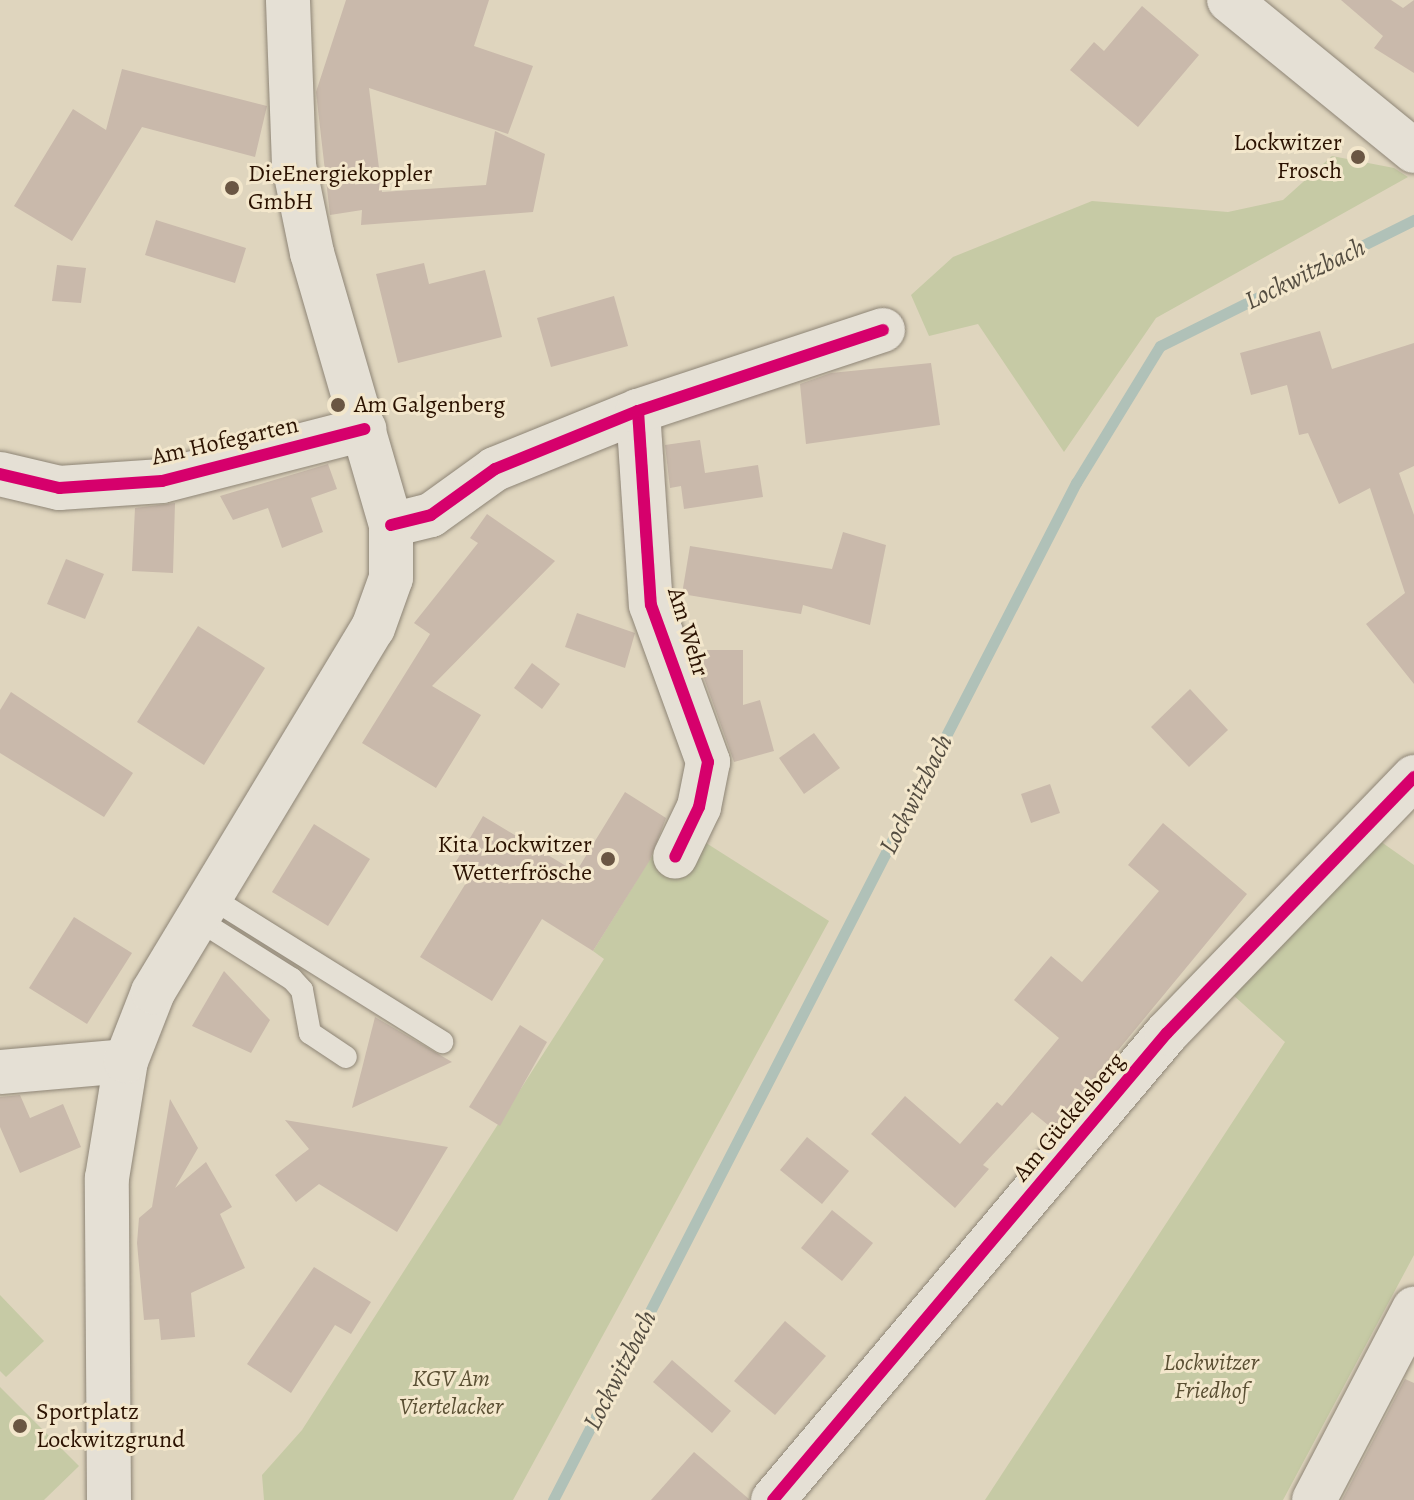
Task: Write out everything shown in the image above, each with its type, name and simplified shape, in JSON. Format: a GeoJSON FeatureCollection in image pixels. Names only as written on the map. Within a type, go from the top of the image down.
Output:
{"type":"FeatureCollection","features":[{"type":"Feature","properties":{"kind":"street"},"geometry":{"type":"LineString","coordinates":[[109,1500],[107,1178],[126,1061],[153,992],[373,628],[391,578],[391,525],[312,253],[294,165],[288,0]]}},
{"type":"Feature","properties":{"kind":"street"},"geometry":{"type":"LineString","coordinates":[[1229,0],[1414,151]]}},
{"type":"Feature","properties":{"kind":"street"},"geometry":{"type":"LineString","coordinates":[[391,525],[431,515],[495,469],[638,411],[883,330]]}},
{"type":"Feature","properties":{"kind":"street","name":"Am Wehr"},"geometry":{"type":"LineString","coordinates":[[638,411],[651,605],[708,762],[699,807],[675,857]]}},
{"type":"Feature","properties":{"kind":"street","name":"Am Hofegarten"},"geometry":{"type":"LineString","coordinates":[[0,474],[59,488],[162,481],[364,429]]}},
{"type":"Feature","properties":{"kind":"street","name":"Am Gückelsberg"},"geometry":{"type":"LineString","coordinates":[[773,1500],[1167,1033],[1414,777]]}},
{"type":"Feature","properties":{"kind":"street"},"geometry":{"type":"LineString","coordinates":[[0,1072],[126,1061]]}},
{"type":"Feature","properties":{"kind":"street"},"geometry":{"type":"LineString","coordinates":[[1314,1500],[1414,1309]]}},
{"type":"Feature","properties":{"kind":"lane"},"geometry":{"type":"LineString","coordinates":[[204,908],[442,1042]]}},
{"type":"Feature","properties":{"kind":"lane"},"geometry":{"type":"LineString","coordinates":[[204,908],[292,979],[302,990],[310,1033],[346,1057]]}},
{"type":"Feature","properties":{"kind":"green space"},"geometry":{"type":"Polygon","coordinates":[[[1332,156],[1394,168],[1408,177],[1156,318],[1064,452],[978,324],[929,336],[911,295],[953,257],[1092,201],[1228,212],[1283,200],[1332,156]]]}},
{"type":"Feature","properties":{"kind":"green space","name":"KGV Am Viertelacker"},"geometry":{"type":"Polygon","coordinates":[[[673,822],[829,921],[513,1500],[264,1500],[262,1475],[302,1430],[604,959],[593,951],[673,822]]]}},
{"type":"Feature","properties":{"kind":"green space","name":"Lockwitzer Friedhof"},"geometry":{"type":"Polygon","coordinates":[[[1377,839],[1414,865],[1414,1255],[1283,1500],[985,1500],[1285,1042],[1232,994],[1377,839]]]}},
{"type":"Feature","properties":{"kind":"green space"},"geometry":{"type":"Polygon","coordinates":[[[0,1295],[44,1341],[6,1377],[0,1371],[0,1295]]]}},
{"type":"Feature","properties":{"kind":"green space","name":"Sportplatz Lockwitzgrund"},"geometry":{"type":"Polygon","coordinates":[[[0,1387],[79,1466],[44,1500],[0,1500],[0,1387]]]}},
{"type":"Feature","properties":{"kind":"building"},"geometry":{"type":"Polygon","coordinates":[[[346,0],[489,0],[474,46],[533,66],[508,134],[369,88],[382,192],[486,185],[495,131],[545,154],[533,212],[361,225],[362,210],[330,215],[316,92],[346,0]]]}},
{"type":"Feature","properties":{"kind":"building"},"geometry":{"type":"Polygon","coordinates":[[[1341,0],[1391,0],[1403,8],[1414,0],[1414,73],[1374,48],[1383,36],[1341,0]]]}},
{"type":"Feature","properties":{"kind":"building"},"geometry":{"type":"Polygon","coordinates":[[[1142,6],[1199,55],[1138,127],[1070,70],[1094,42],[1104,51],[1142,6]]]}},
{"type":"Feature","properties":{"kind":"building"},"geometry":{"type":"Polygon","coordinates":[[[122,69],[267,106],[255,157],[142,127],[72,241],[14,206],[73,109],[106,130],[122,69]]]}},
{"type":"Feature","properties":{"kind":"building"},"geometry":{"type":"Polygon","coordinates":[[[156,220],[246,248],[235,283],[145,255],[156,220]]]}},
{"type":"Feature","properties":{"kind":"building"},"geometry":{"type":"Polygon","coordinates":[[[424,263],[429,284],[485,270],[502,337],[398,363],[376,274],[424,263]]]}},
{"type":"Feature","properties":{"kind":"building"},"geometry":{"type":"Polygon","coordinates":[[[57,265],[86,268],[81,303],[52,301],[57,265]]]}},
{"type":"Feature","properties":{"kind":"building"},"geometry":{"type":"Polygon","coordinates":[[[614,296],[628,346],[551,367],[537,318],[614,296]]]}},
{"type":"Feature","properties":{"kind":"building"},"geometry":{"type":"Polygon","coordinates":[[[1320,331],[1332,369],[1414,343],[1414,466],[1399,473],[1414,515],[1414,684],[1366,624],[1405,593],[1370,488],[1339,504],[1308,433],[1299,435],[1287,385],[1251,395],[1240,353],[1320,331]]]}},
{"type":"Feature","properties":{"kind":"building"},"geometry":{"type":"Polygon","coordinates":[[[931,363],[940,425],[806,444],[800,384],[831,373],[931,363]]]}},
{"type":"Feature","properties":{"kind":"building"},"geometry":{"type":"Polygon","coordinates":[[[700,440],[705,473],[758,465],[763,497],[684,509],[681,486],[670,488],[665,445],[700,440]]]}},
{"type":"Feature","properties":{"kind":"building"},"geometry":{"type":"Polygon","coordinates":[[[328,464],[337,489],[311,498],[323,532],[282,548],[268,508],[233,520],[220,496],[328,464]]]}},
{"type":"Feature","properties":{"kind":"building"},"geometry":{"type":"Polygon","coordinates":[[[175,503],[173,573],[132,571],[135,508],[175,503]]]}},
{"type":"Feature","properties":{"kind":"building"},"geometry":{"type":"Polygon","coordinates":[[[487,514],[555,561],[432,686],[481,715],[436,788],[362,743],[430,634],[414,623],[478,543],[470,538],[487,514]]]}},
{"type":"Feature","properties":{"kind":"building"},"geometry":{"type":"Polygon","coordinates":[[[843,532],[886,545],[870,625],[803,605],[801,614],[682,594],[690,546],[832,569],[843,532]]]}},
{"type":"Feature","properties":{"kind":"building"},"geometry":{"type":"Polygon","coordinates":[[[66,559],[104,574],[85,619],[47,604],[66,559]]]}},
{"type":"Feature","properties":{"kind":"building"},"geometry":{"type":"Polygon","coordinates":[[[577,613],[635,633],[625,668],[565,647],[577,613]]]}},
{"type":"Feature","properties":{"kind":"building"},"geometry":{"type":"Polygon","coordinates":[[[198,626],[265,668],[204,765],[137,722],[198,626]]]}},
{"type":"Feature","properties":{"kind":"building"},"geometry":{"type":"Polygon","coordinates":[[[694,650],[743,650],[743,705],[760,700],[774,751],[734,762],[694,650]]]}},
{"type":"Feature","properties":{"kind":"building"},"geometry":{"type":"Polygon","coordinates":[[[532,663],[560,684],[542,709],[514,688],[532,663]]]}},
{"type":"Feature","properties":{"kind":"building"},"geometry":{"type":"Polygon","coordinates":[[[1190,689],[1228,730],[1189,767],[1151,727],[1190,689]]]}},
{"type":"Feature","properties":{"kind":"building"},"geometry":{"type":"Polygon","coordinates":[[[11,692],[133,773],[104,817],[0,753],[0,710],[11,692]]]}},
{"type":"Feature","properties":{"kind":"building"},"geometry":{"type":"Polygon","coordinates":[[[814,733],[840,768],[804,794],[779,758],[814,733]]]}},
{"type":"Feature","properties":{"kind":"building"},"geometry":{"type":"Polygon","coordinates":[[[1050,784],[1060,813],[1031,823],[1021,794],[1050,784]]]}},
{"type":"Feature","properties":{"kind":"building"},"geometry":{"type":"Polygon","coordinates":[[[625,792],[666,818],[650,860],[593,951],[542,919],[492,1001],[420,957],[471,875],[454,865],[483,816],[576,872],[625,792]]]}},
{"type":"Feature","properties":{"kind":"building"},"geometry":{"type":"Polygon","coordinates":[[[1163,823],[1247,894],[1053,1129],[1032,1112],[983,1165],[989,1169],[955,1208],[871,1134],[905,1096],[960,1144],[997,1102],[1002,1106],[1059,1038],[1014,1000],[1051,956],[1082,982],[1159,891],[1128,865],[1163,823]]]}},
{"type":"Feature","properties":{"kind":"building"},"geometry":{"type":"Polygon","coordinates":[[[314,824],[370,859],[328,926],[272,892],[314,824]]]}},
{"type":"Feature","properties":{"kind":"building"},"geometry":{"type":"Polygon","coordinates":[[[74,917],[132,953],[87,1024],[29,988],[74,917]]]}},
{"type":"Feature","properties":{"kind":"building"},"geometry":{"type":"Polygon","coordinates":[[[224,971],[270,1020],[251,1053],[192,1026],[224,971]]]}},
{"type":"Feature","properties":{"kind":"building"},"geometry":{"type":"Polygon","coordinates":[[[375,1017],[452,1062],[352,1108],[375,1017]]]}},
{"type":"Feature","properties":{"kind":"building"},"geometry":{"type":"Polygon","coordinates":[[[520,1025],[547,1042],[500,1126],[469,1107],[520,1025]]]}},
{"type":"Feature","properties":{"kind":"building"},"geometry":{"type":"Polygon","coordinates":[[[20,1095],[30,1118],[63,1104],[81,1147],[20,1173],[0,1127],[0,1097],[20,1095]]]}},
{"type":"Feature","properties":{"kind":"building"},"geometry":{"type":"Polygon","coordinates":[[[170,1099],[198,1148],[175,1188],[206,1162],[232,1207],[220,1214],[245,1268],[191,1293],[195,1337],[161,1340],[159,1319],[144,1320],[137,1243],[139,1218],[152,1207],[170,1099]]]}},
{"type":"Feature","properties":{"kind":"building"},"geometry":{"type":"Polygon","coordinates":[[[285,1120],[448,1147],[397,1232],[319,1184],[296,1202],[275,1175],[309,1149],[285,1120]]]}},
{"type":"Feature","properties":{"kind":"building"},"geometry":{"type":"Polygon","coordinates":[[[807,1137],[849,1171],[822,1204],[780,1170],[807,1137]]]}},
{"type":"Feature","properties":{"kind":"building"},"geometry":{"type":"Polygon","coordinates":[[[832,1210],[873,1243],[842,1281],[801,1248],[832,1210]]]}},
{"type":"Feature","properties":{"kind":"building"},"geometry":{"type":"Polygon","coordinates":[[[314,1267],[371,1302],[351,1334],[335,1325],[291,1393],[247,1364],[314,1267]]]}},
{"type":"Feature","properties":{"kind":"building"},"geometry":{"type":"Polygon","coordinates":[[[785,1321],[826,1356],[775,1415],[734,1381],[785,1321]]]}},
{"type":"Feature","properties":{"kind":"building"},"geometry":{"type":"Polygon","coordinates":[[[672,1360],[731,1411],[712,1433],[653,1382],[672,1360]]]}},
{"type":"Feature","properties":{"kind":"building"},"geometry":{"type":"Polygon","coordinates":[[[1405,1379],[1414,1383],[1414,1500],[1342,1500],[1405,1379]]]}},
{"type":"Feature","properties":{"kind":"building"},"geometry":{"type":"Polygon","coordinates":[[[694,1452],[749,1499],[749,1500],[651,1500],[694,1452]]]}},
{"type":"Feature","properties":{"kind":"waterway","name":"Lockwitzbach"},"geometry":{"type":"LineString","coordinates":[[553,1500],[1076,483],[1160,346],[1414,220]]}},
{"type":"Feature","properties":{"kind":"cycle path"},"geometry":{"type":"LineString","coordinates":[[391,525],[431,515],[495,469],[638,411],[883,330]]}},
{"type":"Feature","properties":{"kind":"cycle path"},"geometry":{"type":"LineString","coordinates":[[638,411],[651,605],[708,762],[699,807],[675,857]]}},
{"type":"Feature","properties":{"kind":"cycle path"},"geometry":{"type":"LineString","coordinates":[[0,474],[59,488],[162,481],[364,429]]}},
{"type":"Feature","properties":{"kind":"cycle path"},"geometry":{"type":"LineString","coordinates":[[773,1500],[1167,1033],[1414,777]]}},
{"type":"Feature","properties":{"kind":"place","name":"Lockwitzer Frosch"},"geometry":{"type":"Point","coordinates":[1358,157]}},
{"type":"Feature","properties":{"kind":"place","name":"DieEnergiekoppler GmbH"},"geometry":{"type":"Point","coordinates":[232,188]}},
{"type":"Feature","properties":{"kind":"place","name":"Am Galgenberg"},"geometry":{"type":"Point","coordinates":[338,405]}},
{"type":"Feature","properties":{"kind":"place","name":"Kita Lockwitzer Wetterfrösche"},"geometry":{"type":"Point","coordinates":[608,859]}},
{"type":"Feature","properties":{"kind":"place","name":"Sportplatz Lockwitzgrund"},"geometry":{"type":"Point","coordinates":[20,1426]}}]}
